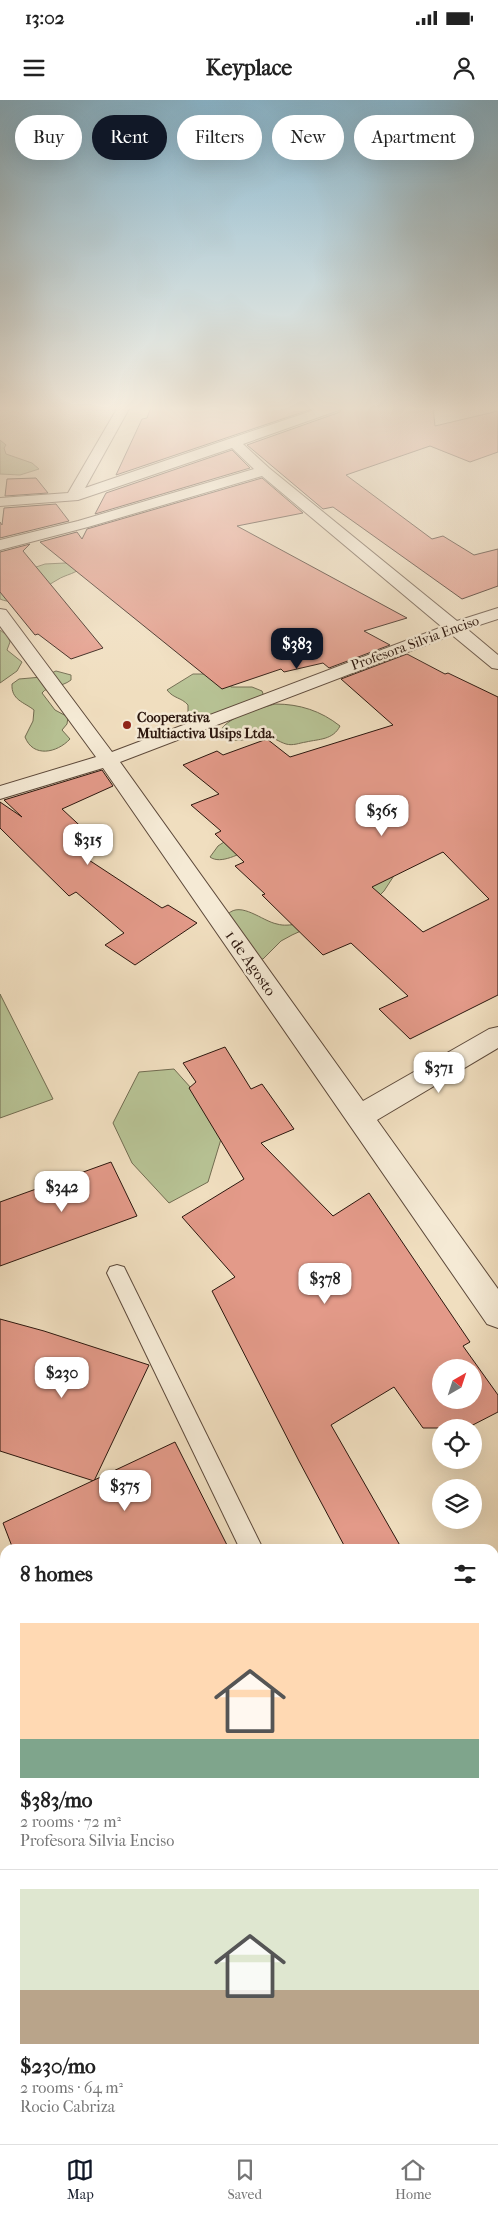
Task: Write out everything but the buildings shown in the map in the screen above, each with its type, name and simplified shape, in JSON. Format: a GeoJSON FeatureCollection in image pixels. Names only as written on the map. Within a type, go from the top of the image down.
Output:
{"type":"FeatureCollection","features":[{"type":"Feature","properties":{"kind":"street"},"geometry":{"type":"LineString","coordinates":[[76,502],[83,524]]}},
{"type":"Feature","properties":{"kind":"street"},"geometry":{"type":"LineString","coordinates":[[0,545],[83,524],[157,502]]}},
{"type":"Feature","properties":{"kind":"street"},"geometry":{"type":"LineString","coordinates":[[302,502],[498,664]]}},
{"type":"Feature","properties":{"kind":"street","name":"Profesora Silvia Enciso"},"geometry":{"type":"LineString","coordinates":[[0,793],[108,760],[498,613]]}},
{"type":"Feature","properties":{"kind":"street","name":"1 de Agosto"},"geometry":{"type":"LineString","coordinates":[[0,614],[108,760],[498,1314]]}},
{"type":"Feature","properties":{"kind":"street"},"geometry":{"type":"LineString","coordinates":[[358,1116],[498,1036]]}},
{"type":"Feature","properties":{"kind":"lane"},"geometry":{"type":"LineString","coordinates":[[117,1274],[250,1544]]}},
{"type":"Feature","properties":{"kind":"green space"},"geometry":{"type":"Polygon","coordinates":[[[65,563],[84,565],[30,596],[15,601],[0,599],[0,579],[45,564],[65,563]]]}},
{"type":"Feature","properties":{"kind":"green space"},"geometry":{"type":"Polygon","coordinates":[[[0,630],[8,636],[10,642],[7,650],[22,662],[17,671],[0,683],[0,630]]]}},
{"type":"Feature","properties":{"kind":"green space"},"geometry":{"type":"Polygon","coordinates":[[[56,671],[71,675],[71,680],[45,690],[42,693],[55,710],[68,717],[67,724],[62,730],[70,739],[59,748],[39,751],[29,744],[25,737],[33,721],[34,710],[16,697],[12,684],[19,679],[42,677],[56,671]]]}},
{"type":"Feature","properties":{"kind":"green space"},"geometry":{"type":"Polygon","coordinates":[[[193,674],[213,674],[228,680],[231,687],[252,687],[262,691],[265,699],[226,713],[193,718],[188,712],[188,705],[167,690],[193,674]]]}},
{"type":"Feature","properties":{"kind":"green space"},"geometry":{"type":"Polygon","coordinates":[[[275,704],[293,705],[310,709],[340,726],[334,734],[325,738],[291,745],[264,736],[241,740],[230,739],[221,730],[225,725],[238,717],[275,704]]]}},
{"type":"Feature","properties":{"kind":"green space"},"geometry":{"type":"Polygon","coordinates":[[[227,840],[251,849],[220,860],[210,857],[218,846],[227,840]]]}},
{"type":"Feature","properties":{"kind":"green space"},"geometry":{"type":"Polygon","coordinates":[[[397,871],[380,895],[281,941],[263,959],[256,960],[228,914],[239,910],[252,913],[277,924],[297,924],[397,871]]]}},
{"type":"Feature","properties":{"kind":"green space"},"geometry":{"type":"Polygon","coordinates":[[[0,994],[53,1099],[0,1118],[0,994]]]}},
{"type":"Feature","properties":{"kind":"green space"},"geometry":{"type":"Polygon","coordinates":[[[174,1069],[225,1126],[208,1182],[169,1203],[132,1163],[113,1123],[139,1072],[174,1069]]]}},
{"type":"Feature","properties":{"kind":"place","name":"Cooperativa Multiactiva Usips Ltda."},"geometry":{"type":"Point","coordinates":[127,725]}}]}
